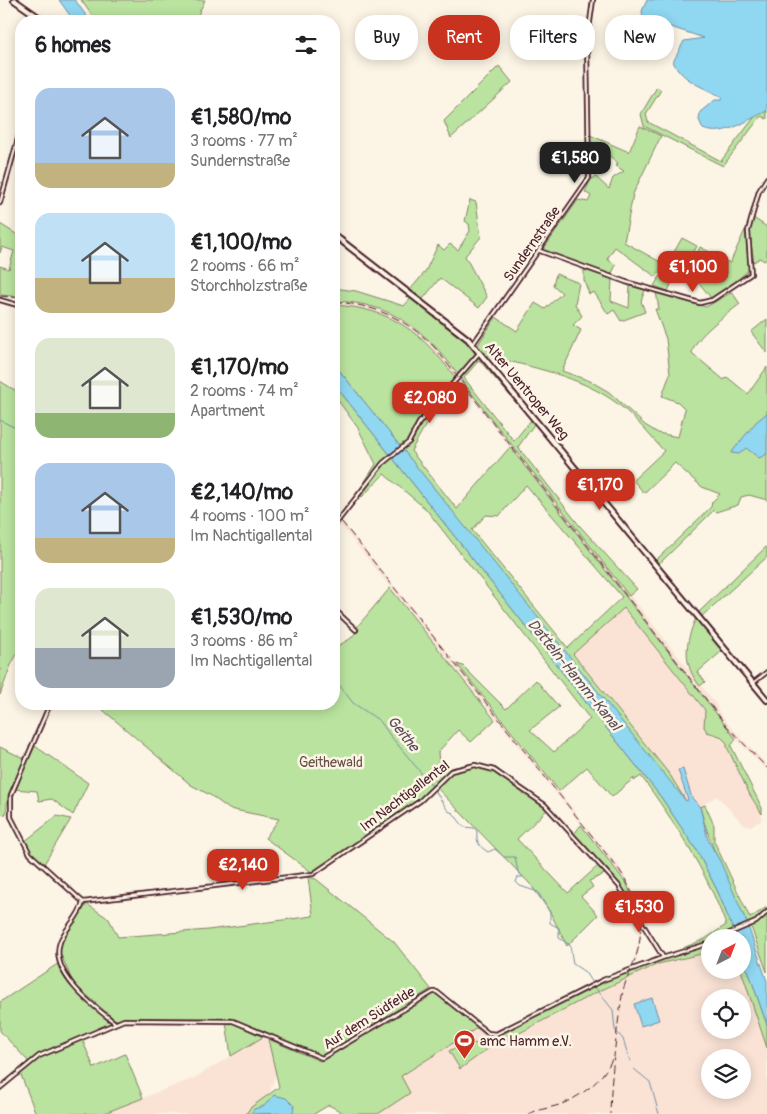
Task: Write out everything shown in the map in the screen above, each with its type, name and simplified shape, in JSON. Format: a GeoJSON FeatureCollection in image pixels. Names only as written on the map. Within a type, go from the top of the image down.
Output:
{"type":"FeatureCollection","features":[{"type":"Feature","properties":{"kind":"street"},"geometry":{"type":"LineString","coordinates":[[14,0],[35,15]]}},
{"type":"Feature","properties":{"kind":"street","name":"Sundernstraße"},"geometry":{"type":"LineString","coordinates":[[473,344],[540,251],[589,178],[587,37],[593,0]]}},
{"type":"Feature","properties":{"kind":"street"},"geometry":{"type":"LineString","coordinates":[[0,203],[15,149]]}},
{"type":"Feature","properties":{"kind":"street"},"geometry":{"type":"LineString","coordinates":[[540,251],[626,282],[690,301],[706,302],[732,288],[750,274],[748,231],[759,191],[767,178]]}},
{"type":"Feature","properties":{"kind":"street","name":"Alter Uentroper Weg"},"geometry":{"type":"LineString","coordinates":[[340,240],[459,331],[473,344],[767,700]]}},
{"type":"Feature","properties":{"kind":"street"},"geometry":{"type":"LineString","coordinates":[[0,300],[15,304]]}},
{"type":"Feature","properties":{"kind":"street"},"geometry":{"type":"LineString","coordinates":[[340,519],[388,459],[411,439],[420,423],[479,353]]}},
{"type":"Feature","properties":{"kind":"street"},"geometry":{"type":"LineString","coordinates":[[340,615],[356,630]]}},
{"type":"Feature","properties":{"kind":"street"},"geometry":{"type":"LineString","coordinates":[[752,684],[767,672]]}},
{"type":"Feature","properties":{"kind":"street"},"geometry":{"type":"LineString","coordinates":[[47,710],[10,798],[12,823],[30,854],[83,902],[60,942],[59,958],[72,984],[115,1022]]}},
{"type":"Feature","properties":{"kind":"street","name":"Im Nachtigallental"},"geometry":{"type":"LineString","coordinates":[[83,902],[313,874],[420,800],[451,771],[475,765],[494,770],[546,805],[619,886],[663,957]]}},
{"type":"Feature","properties":{"kind":"street"},"geometry":{"type":"LineString","coordinates":[[736,929],[756,922],[767,912]]}},
{"type":"Feature","properties":{"kind":"street","name":"Auf dem Südfelde"},"geometry":{"type":"LineString","coordinates":[[0,1088],[39,1056],[115,1022],[142,1019],[233,1021],[322,1058],[429,992],[437,992],[488,1032],[496,1034],[603,980],[663,957],[701,946]]}},
{"type":"Feature","properties":{"kind":"shaded area"},"geometry":{"type":"Polygon","coordinates":[[[340,302],[372,307],[400,318],[433,342],[458,374],[455,377],[425,340],[402,323],[369,311],[340,306],[340,302]]]}},
{"type":"Feature","properties":{"kind":"shaded area"},"geometry":{"type":"Polygon","coordinates":[[[459,377],[718,707],[717,709],[728,724],[767,765],[767,770],[736,739],[662,646],[457,379],[459,377]]]}},
{"type":"Feature","properties":{"kind":"shaded area"},"geometry":{"type":"Polygon","coordinates":[[[341,520],[559,791],[582,821],[580,823],[340,524],[341,520]]]}},
{"type":"Feature","properties":{"kind":"shaded area"},"geometry":{"type":"Polygon","coordinates":[[[624,608],[705,710],[704,727],[712,735],[720,736],[727,743],[727,747],[750,795],[762,814],[761,821],[745,826],[717,796],[700,807],[692,798],[683,770],[679,771],[688,800],[686,801],[670,775],[573,653],[624,608]]]}},
{"type":"Feature","properties":{"kind":"shaded area"},"geometry":{"type":"Polygon","coordinates":[[[583,823],[621,869],[636,898],[641,915],[641,937],[636,962],[634,967],[630,969],[638,945],[639,933],[634,900],[581,825],[583,823]]]}},
{"type":"Feature","properties":{"kind":"shaded area"},"geometry":{"type":"Polygon","coordinates":[[[701,954],[701,979],[744,979],[747,989],[701,989],[701,1039],[751,1039],[751,1000],[767,1048],[767,1114],[378,1114],[409,1093],[400,1076],[477,1028],[497,1044],[593,994],[658,964],[701,954]]]}},
{"type":"Feature","properties":{"kind":"shaded area"},"geometry":{"type":"Polygon","coordinates":[[[263,1037],[268,1039],[277,1070],[270,1092],[246,1114],[102,1114],[194,1078],[263,1037]]]}},
{"type":"Feature","properties":{"kind":"green space"},"geometry":{"type":"Polygon","coordinates":[[[81,0],[205,0],[198,15],[92,15],[81,0]]]}},
{"type":"Feature","properties":{"kind":"green space"},"geometry":{"type":"Polygon","coordinates":[[[499,66],[512,82],[451,138],[444,121],[499,66]]]}},
{"type":"Feature","properties":{"kind":"green space"},"geometry":{"type":"Polygon","coordinates":[[[657,87],[661,90],[646,114],[648,122],[721,161],[756,115],[767,111],[767,119],[761,116],[723,166],[644,126],[641,114],[657,87]]]}},
{"type":"Feature","properties":{"kind":"green space"},"geometry":{"type":"Polygon","coordinates":[[[640,126],[661,136],[633,194],[624,242],[664,264],[656,277],[615,247],[607,259],[616,265],[611,275],[543,250],[578,200],[588,202],[591,196],[585,192],[591,179],[596,177],[609,189],[613,178],[624,171],[616,166],[618,163],[606,153],[591,150],[590,135],[629,152],[640,126]]]}},
{"type":"Feature","properties":{"kind":"green space"},"geometry":{"type":"Polygon","coordinates":[[[470,200],[476,202],[481,237],[465,256],[487,297],[479,308],[440,278],[423,299],[410,290],[425,272],[438,245],[444,250],[450,244],[458,250],[470,231],[469,224],[465,221],[470,200]]]}},
{"type":"Feature","properties":{"kind":"green space"},"geometry":{"type":"Polygon","coordinates":[[[752,217],[767,227],[767,259],[764,261],[760,258],[754,262],[749,231],[752,217]]]}},
{"type":"Feature","properties":{"kind":"green space"},"geometry":{"type":"Polygon","coordinates":[[[0,224],[15,233],[15,296],[0,295],[0,266],[9,269],[14,251],[2,247],[0,253],[0,224]]]}},
{"type":"Feature","properties":{"kind":"green space"},"geometry":{"type":"Polygon","coordinates":[[[745,230],[749,270],[724,291],[711,298],[700,284],[688,275],[700,247],[730,263],[745,230]]]}},
{"type":"Feature","properties":{"kind":"green space"},"geometry":{"type":"Polygon","coordinates":[[[682,238],[697,246],[684,269],[669,261],[682,238]]]}},
{"type":"Feature","properties":{"kind":"green space"},"geometry":{"type":"Polygon","coordinates":[[[667,265],[677,271],[668,291],[654,286],[667,265]]]}},
{"type":"Feature","properties":{"kind":"green space"},"geometry":{"type":"Polygon","coordinates":[[[584,270],[612,279],[611,301],[629,308],[630,285],[645,290],[641,301],[645,312],[621,321],[614,310],[608,314],[594,292],[589,294],[584,280],[584,270]]]}},
{"type":"Feature","properties":{"kind":"green space"},"geometry":{"type":"Polygon","coordinates":[[[556,274],[579,283],[575,304],[582,316],[573,325],[581,330],[562,371],[590,381],[609,392],[645,425],[658,433],[678,437],[685,409],[678,402],[662,396],[670,374],[666,339],[655,309],[659,309],[656,292],[706,307],[732,292],[740,304],[705,333],[694,347],[692,353],[724,380],[727,377],[748,394],[767,367],[767,500],[749,495],[741,497],[738,505],[716,512],[714,510],[659,564],[656,560],[711,507],[712,502],[720,494],[702,487],[675,463],[644,493],[633,480],[664,451],[624,409],[603,394],[571,379],[484,355],[477,346],[496,317],[517,331],[535,303],[545,309],[562,293],[553,285],[556,274]]]}},
{"type":"Feature","properties":{"kind":"green space"},"geometry":{"type":"Polygon","coordinates":[[[340,289],[356,291],[404,306],[412,297],[457,332],[477,353],[458,374],[432,344],[405,321],[390,313],[355,303],[340,302],[340,289]]]}},
{"type":"Feature","properties":{"kind":"green space"},"geometry":{"type":"Polygon","coordinates":[[[340,306],[373,312],[404,326],[417,335],[442,361],[455,377],[436,402],[441,406],[425,426],[411,451],[457,509],[510,447],[736,739],[731,746],[762,808],[762,814],[750,795],[727,747],[727,743],[720,736],[707,732],[704,727],[705,710],[624,608],[573,654],[670,775],[686,801],[679,795],[340,371],[340,306]],[[526,485],[499,516],[486,515],[472,530],[568,648],[622,597],[526,485]]]}},
{"type":"Feature","properties":{"kind":"green space"},"geometry":{"type":"Polygon","coordinates":[[[767,319],[767,353],[751,332],[767,319]]]}},
{"type":"Feature","properties":{"kind":"green space"},"geometry":{"type":"Polygon","coordinates":[[[479,355],[535,423],[518,447],[579,525],[637,589],[629,596],[459,377],[479,355]],[[479,360],[464,378],[514,441],[531,420],[479,360]]]}},
{"type":"Feature","properties":{"kind":"green space"},"geometry":{"type":"Polygon","coordinates":[[[0,381],[15,390],[15,658],[0,695],[0,381]]]}},
{"type":"Feature","properties":{"kind":"green space"},"geometry":{"type":"Polygon","coordinates":[[[340,392],[661,797],[697,851],[718,892],[733,929],[720,929],[726,925],[709,885],[666,811],[641,776],[634,781],[634,778],[612,797],[587,767],[559,791],[457,664],[463,666],[506,709],[536,680],[559,707],[530,730],[554,752],[590,719],[426,509],[384,474],[363,496],[361,497],[357,494],[376,464],[358,428],[340,403],[340,392]]]}},
{"type":"Feature","properties":{"kind":"green space"},"geometry":{"type":"Polygon","coordinates":[[[767,546],[767,557],[701,617],[698,613],[767,546]]]}},
{"type":"Feature","properties":{"kind":"green space","name":"Geithewald"},"geometry":{"type":"Polygon","coordinates":[[[390,588],[495,720],[471,742],[458,730],[438,752],[439,763],[450,768],[475,763],[496,768],[548,809],[517,839],[568,893],[599,865],[607,873],[589,881],[593,887],[581,896],[598,915],[567,946],[550,912],[531,885],[435,786],[400,814],[313,873],[265,838],[279,819],[229,809],[210,795],[191,785],[103,710],[340,710],[340,645],[350,639],[358,630],[356,628],[390,588]]]}},
{"type":"Feature","properties":{"kind":"green space"},"geometry":{"type":"Polygon","coordinates":[[[696,618],[722,651],[698,672],[705,682],[700,686],[690,670],[687,653],[689,636],[696,618]]]}},
{"type":"Feature","properties":{"kind":"green space"},"geometry":{"type":"Polygon","coordinates":[[[35,746],[88,783],[73,815],[52,799],[39,801],[37,791],[14,789],[35,746]]]}},
{"type":"Feature","properties":{"kind":"green space"},"geometry":{"type":"Polygon","coordinates":[[[0,747],[25,759],[8,795],[6,814],[0,815],[0,747]]]}},
{"type":"Feature","properties":{"kind":"green space"},"geometry":{"type":"Polygon","coordinates":[[[705,805],[714,825],[714,841],[750,918],[767,907],[767,911],[757,920],[747,923],[727,880],[704,822],[700,807],[705,805]]]}},
{"type":"Feature","properties":{"kind":"green space"},"geometry":{"type":"Polygon","coordinates":[[[57,816],[71,819],[44,864],[29,851],[24,842],[57,816]]]}},
{"type":"Feature","properties":{"kind":"green space"},"geometry":{"type":"Polygon","coordinates":[[[581,825],[627,884],[637,911],[610,873],[574,834],[581,825]]]}},
{"type":"Feature","properties":{"kind":"green space"},"geometry":{"type":"Polygon","coordinates":[[[308,877],[316,879],[394,942],[431,989],[321,1056],[231,1018],[142,1018],[115,1020],[73,983],[59,950],[63,938],[87,904],[109,919],[118,937],[208,930],[313,916],[308,877]]]}},
{"type":"Feature","properties":{"kind":"green space"},"geometry":{"type":"Polygon","coordinates":[[[767,915],[767,972],[751,927],[767,915]]]}},
{"type":"Feature","properties":{"kind":"green space"},"geometry":{"type":"Polygon","coordinates":[[[701,941],[701,954],[658,964],[593,994],[497,1045],[477,1028],[401,1076],[410,1093],[378,1114],[345,1114],[329,1105],[314,1114],[246,1114],[250,1108],[279,1087],[268,1039],[320,1061],[432,994],[437,994],[486,1034],[495,1036],[603,982],[659,960],[686,953],[683,948],[701,941]]]}},
{"type":"Feature","properties":{"kind":"green space"},"geometry":{"type":"Polygon","coordinates":[[[59,963],[70,983],[82,998],[115,1024],[82,1039],[94,1068],[125,1054],[143,1098],[102,1114],[36,1114],[19,1070],[28,1061],[0,1031],[0,1002],[59,963]]]}},
{"type":"Feature","properties":{"kind":"green space"},"geometry":{"type":"Polygon","coordinates":[[[744,979],[751,979],[767,1025],[767,1048],[751,1000],[751,989],[747,989],[744,979]]]}},
{"type":"Feature","properties":{"kind":"green space"},"geometry":{"type":"Polygon","coordinates":[[[226,1022],[230,1022],[263,1037],[231,1056],[226,1022]]]}},
{"type":"Feature","properties":{"kind":"green space","name":"amc Hamm e.V."},"geometry":{"type":"Polygon","coordinates":[[[467,1041],[489,1048],[460,1069],[449,1051],[467,1041]]]}},
{"type":"Feature","properties":{"kind":"water"},"geometry":{"type":"Polygon","coordinates":[[[59,0],[75,0],[86,15],[70,15],[59,0]]]}},
{"type":"Feature","properties":{"kind":"water"},"geometry":{"type":"Polygon","coordinates":[[[647,0],[767,0],[767,111],[728,129],[711,131],[703,129],[699,120],[700,112],[715,100],[721,100],[722,97],[688,79],[677,69],[673,62],[684,41],[704,38],[674,28],[674,15],[643,15],[642,11],[647,0]]]}},
{"type":"Feature","properties":{"kind":"water","name":"Datteln-Hamm-Kanal"},"geometry":{"type":"Polygon","coordinates":[[[340,371],[686,801],[688,800],[678,770],[683,769],[692,798],[700,807],[708,840],[721,863],[749,929],[733,929],[718,892],[697,851],[661,797],[340,392],[340,371]]]}},
{"type":"Feature","properties":{"kind":"water"},"geometry":{"type":"Polygon","coordinates":[[[767,413],[767,454],[759,458],[746,448],[739,454],[731,453],[756,422],[767,413]]]}},
{"type":"Feature","properties":{"kind":"water"},"geometry":{"type":"Polygon","coordinates":[[[751,935],[767,981],[767,1025],[751,979],[751,935]]]}},
{"type":"Feature","properties":{"kind":"water"},"geometry":{"type":"Polygon","coordinates":[[[652,998],[659,1020],[641,1026],[634,1004],[652,998]]]}},
{"type":"Feature","properties":{"kind":"water"},"geometry":{"type":"Polygon","coordinates":[[[274,1095],[286,1098],[294,1106],[293,1113],[251,1114],[254,1109],[264,1106],[274,1095]]]}},
{"type":"Feature","properties":{"kind":"waterway","name":"Geithe"},"geometry":{"type":"LineString","coordinates":[[0,420],[15,428]]}},
{"type":"Feature","properties":{"kind":"waterway","name":"Geithe"},"geometry":{"type":"LineString","coordinates":[[340,686],[353,703],[380,721],[432,786]]}},
{"type":"Feature","properties":{"kind":"waterway","name":"Geithe"},"geometry":{"type":"LineString","coordinates":[[434,789],[448,811],[453,813],[464,827],[474,828],[477,831],[477,838],[482,848],[488,852],[495,849],[504,857],[515,857],[518,872],[523,877],[518,877],[516,882],[520,886],[538,892],[550,913],[550,923],[559,928],[559,938],[570,945],[573,964],[585,972],[592,983]]}},
{"type":"Feature","properties":{"kind":"waterway","name":"Geithe"},"geometry":{"type":"LineString","coordinates":[[594,986],[613,1010],[615,1030],[623,1039],[630,1061]]}},
{"type":"Feature","properties":{"kind":"waterway","name":"Geithe"},"geometry":{"type":"LineString","coordinates":[[634,1069],[650,1082],[659,1114]]}},
{"type":"Feature","properties":{"kind":"railway"},"geometry":{"type":"LineString","coordinates":[[0,296],[15,297]]}},
{"type":"Feature","properties":{"kind":"railway"},"geometry":{"type":"LineString","coordinates":[[340,302],[363,306],[390,315],[414,330],[436,349],[726,725],[767,768]]}},
{"type":"Feature","properties":{"kind":"railway"},"geometry":{"type":"LineString","coordinates":[[340,520],[620,871],[631,890],[640,921],[640,942],[622,996],[614,1055],[610,1114]]}},
{"type":"Feature","properties":{"kind":"railway"},"geometry":{"type":"LineString","coordinates":[[528,1114],[562,1104],[577,1096],[598,1080],[612,1059]]}},
{"type":"Feature","properties":{"kind":"place","name":"amc Hamm e.V."},"geometry":{"type":"Point","coordinates":[464,1060]}}]}
